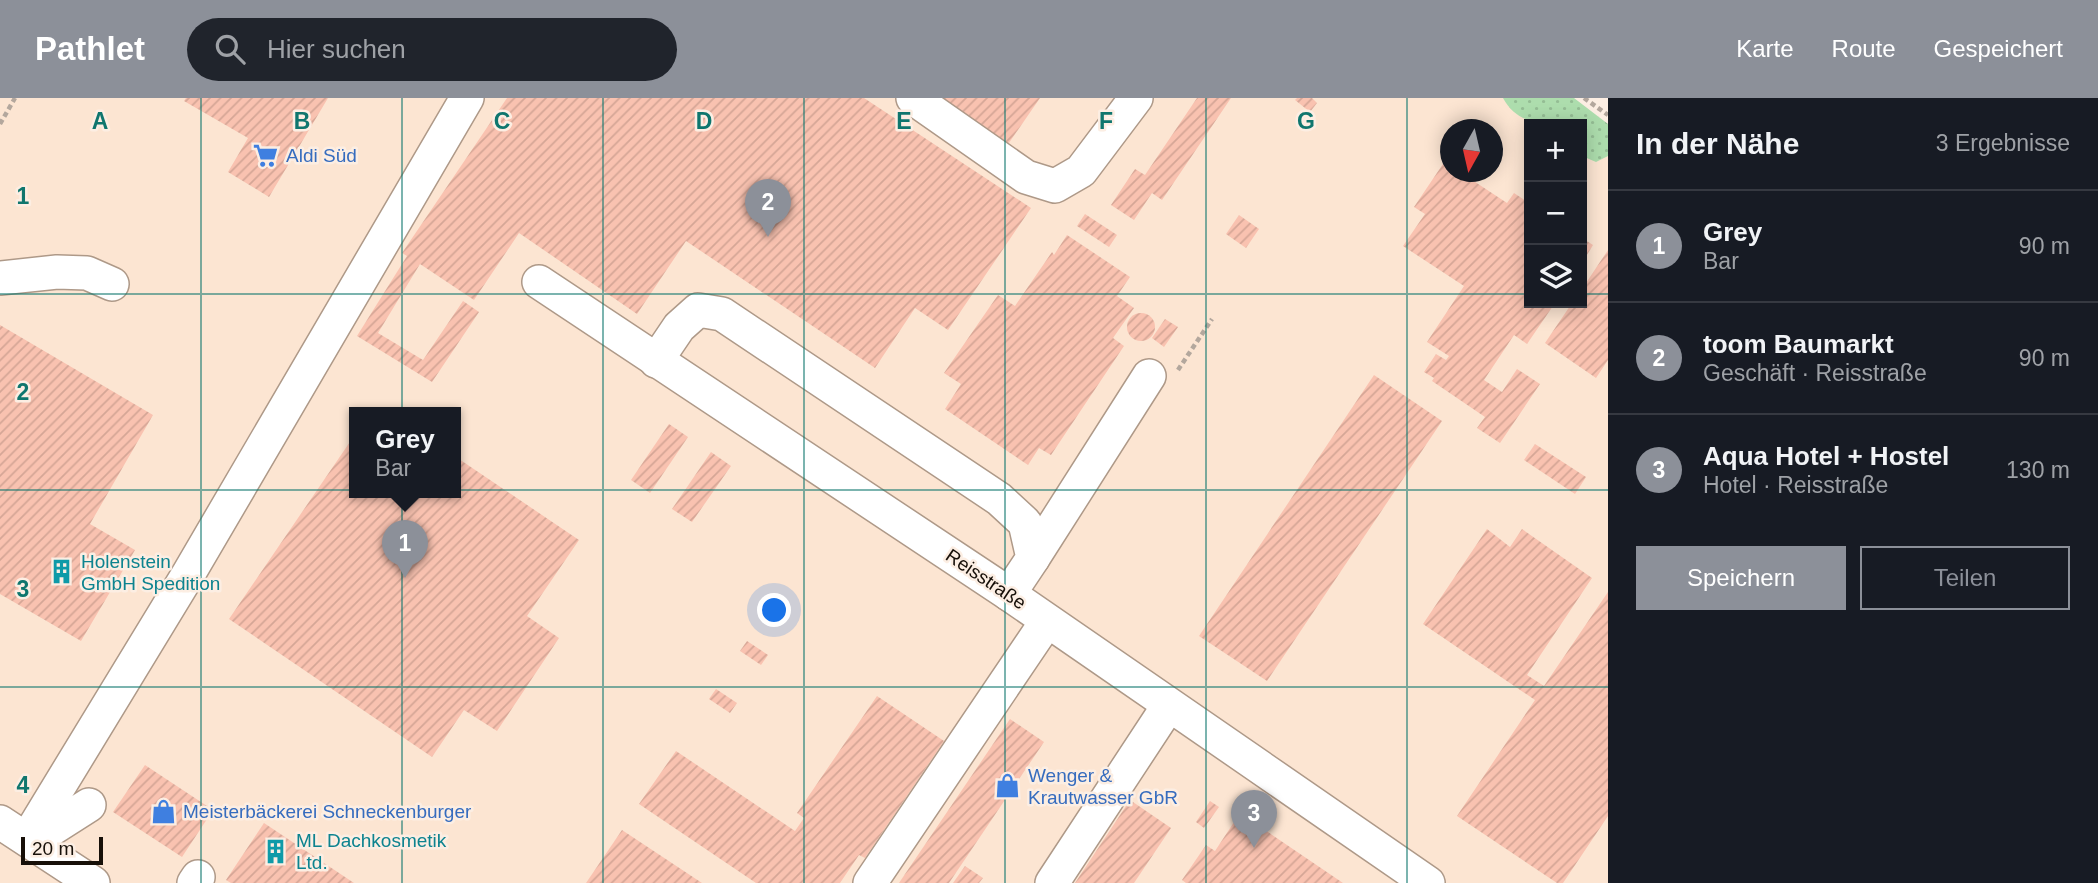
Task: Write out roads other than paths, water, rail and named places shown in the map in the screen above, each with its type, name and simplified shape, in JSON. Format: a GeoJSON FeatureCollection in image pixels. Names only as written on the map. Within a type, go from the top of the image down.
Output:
{"type":"FeatureCollection","features":[{"type":"Feature","properties":{"kind":"street"},"geometry":{"type":"LineString","coordinates":[[19,834],[189,573],[467,98]]}},
{"type":"Feature","properties":{"kind":"street"},"geometry":{"type":"LineString","coordinates":[[914,98],[1026,177],[1055,186],[1081,171],[1136,98]]}},
{"type":"Feature","properties":{"kind":"street"},"geometry":{"type":"LineString","coordinates":[[0,278],[57,272],[87,273],[112,284]]}},
{"type":"Feature","properties":{"kind":"street","name":"Reisstraße"},"geometry":{"type":"LineString","coordinates":[[539,282],[1009,594],[1428,883]]}},
{"type":"Feature","properties":{"kind":"street"},"geometry":{"type":"LineString","coordinates":[[656,361],[679,327],[698,310],[722,314],[999,499],[1025,523],[1033,558]]}},
{"type":"Feature","properties":{"kind":"street"},"geometry":{"type":"LineString","coordinates":[[1009,594],[1149,376]]}},
{"type":"Feature","properties":{"kind":"street"},"geometry":{"type":"LineString","coordinates":[[870,883],[1047,621]]}},
{"type":"Feature","properties":{"kind":"street"},"geometry":{"type":"LineString","coordinates":[[1052,883],[1169,705]]}},
{"type":"Feature","properties":{"kind":"street"},"geometry":{"type":"LineString","coordinates":[[19,834],[89,805]]}},
{"type":"Feature","properties":{"kind":"street"},"geometry":{"type":"LineString","coordinates":[[19,834],[93,883]]}},
{"type":"Feature","properties":{"kind":"place","name":"Aldi Süd"},"geometry":{"type":"Point","coordinates":[266,155]}},
{"type":"Feature","properties":{"kind":"place","name":"toom Baumarkt"},"geometry":{"type":"Point","coordinates":[768,237]}},
{"type":"Feature","properties":{"kind":"place","name":"Holenstein GmbH Spedition"},"geometry":{"type":"Point","coordinates":[61,572]}},
{"type":"Feature","properties":{"kind":"place","name":"Grey"},"geometry":{"type":"Point","coordinates":[405,578]}},
{"type":"Feature","properties":{"kind":"place","name":"Wenger & Krautwasser GbR"},"geometry":{"type":"Point","coordinates":[1008,786]}},
{"type":"Feature","properties":{"kind":"place","name":"Meisterbäckerei Schneckenburger"},"geometry":{"type":"Point","coordinates":[163,811]}},
{"type":"Feature","properties":{"kind":"place","name":"Aqua Hotel + Hostel"},"geometry":{"type":"Point","coordinates":[1254,848]}},
{"type":"Feature","properties":{"kind":"place","name":"ML Dachkosmetik Ltd."},"geometry":{"type":"Point","coordinates":[276,851]}}]}
